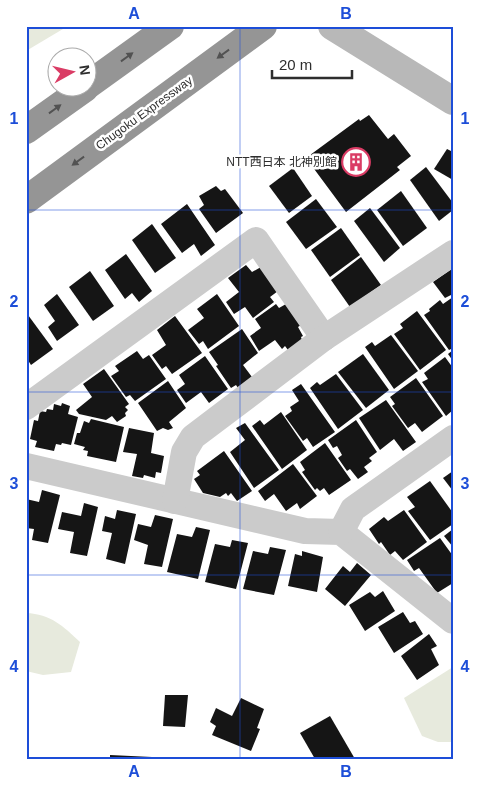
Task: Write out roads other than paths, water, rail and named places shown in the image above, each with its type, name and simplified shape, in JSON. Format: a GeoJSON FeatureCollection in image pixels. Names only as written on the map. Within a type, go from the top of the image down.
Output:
{"type":"FeatureCollection","features":[{"type":"Feature","properties":{"kind":"highway"},"geometry":{"type":"LineString","coordinates":[[98,77],[170,26]]}},
{"type":"Feature","properties":{"kind":"highway","name":"Chugoku Expressway"},"geometry":{"type":"LineString","coordinates":[[26,200],[263,26]]}},
{"type":"Feature","properties":{"kind":"highway"},"geometry":{"type":"LineString","coordinates":[[26,130],[70,98]]}},
{"type":"Feature","properties":{"kind":"street"},"geometry":{"type":"LineString","coordinates":[[340,31],[453,101]]}},
{"type":"Feature","properties":{"kind":"street"},"geometry":{"type":"LineString","coordinates":[[26,407],[256,240],[324,338]]}},
{"type":"Feature","properties":{"kind":"street"},"geometry":{"type":"LineString","coordinates":[[175,501],[184,452],[193,437],[324,338],[453,253]]}},
{"type":"Feature","properties":{"kind":"street"},"geometry":{"type":"LineString","coordinates":[[341,532],[353,509],[453,438]]}},
{"type":"Feature","properties":{"kind":"street"},"geometry":{"type":"LineString","coordinates":[[26,466],[305,530],[341,532],[453,620]]}},
{"type":"Feature","properties":{"kind":"place","name":"NTT西日本 北神別館"},"geometry":{"type":"Point","coordinates":[356,162]}}]}
